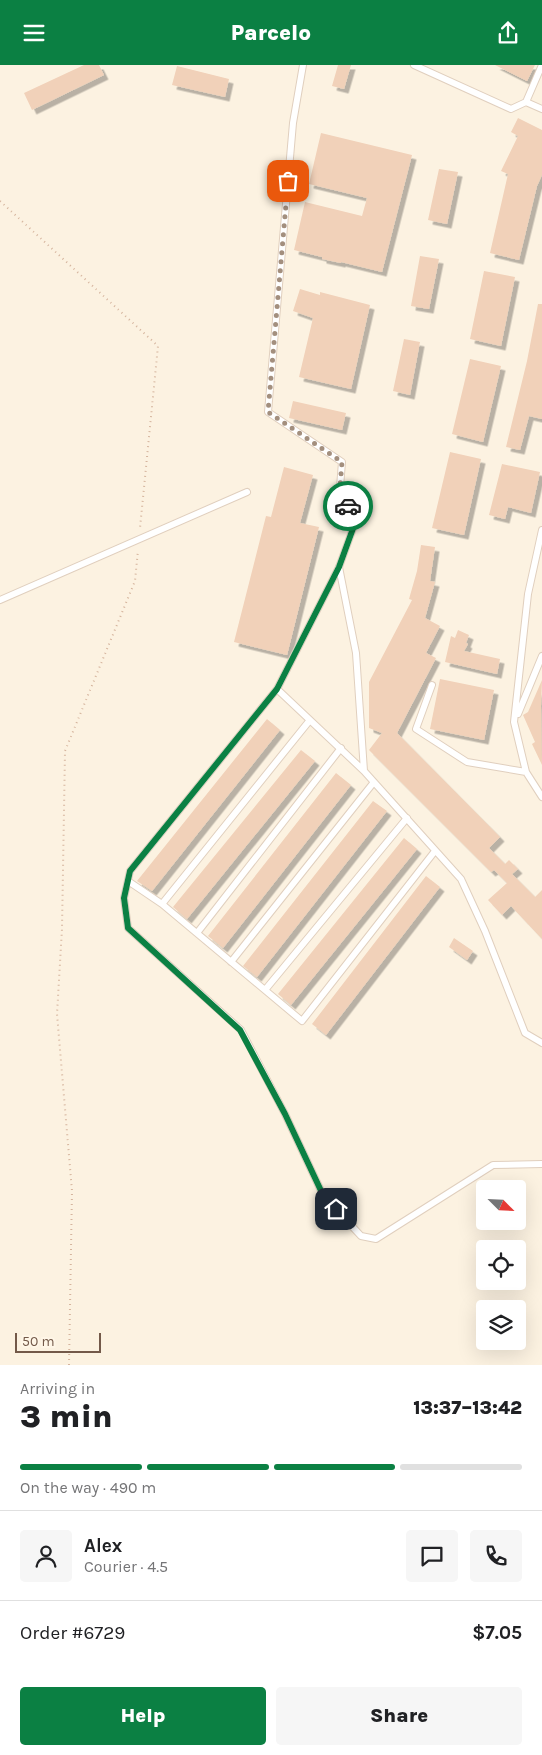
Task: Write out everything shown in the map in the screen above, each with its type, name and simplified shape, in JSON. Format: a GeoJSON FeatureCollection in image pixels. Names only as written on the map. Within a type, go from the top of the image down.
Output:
{"type":"FeatureCollection","features":[{"type":"Feature","properties":{"kind":"lane"},"geometry":{"type":"LineString","coordinates":[[303,65],[293,123],[268,412],[342,462],[340,487],[355,523],[339,567],[277,689],[130,871],[124,898],[128,928],[240,1030],[285,1114],[323,1195],[361,1236],[376,1239],[493,1165],[542,1164]]}},
{"type":"Feature","properties":{"kind":"lane"},"geometry":{"type":"LineString","coordinates":[[414,65],[511,109],[526,102],[542,65]]}},
{"type":"Feature","properties":{"kind":"lane"},"geometry":{"type":"LineString","coordinates":[[526,102],[542,109]]}},
{"type":"Feature","properties":{"kind":"lane"},"geometry":{"type":"LineString","coordinates":[[0,600],[247,491]]}},
{"type":"Feature","properties":{"kind":"lane"},"geometry":{"type":"LineString","coordinates":[[542,529],[528,594],[514,723],[526,772],[542,797]]}},
{"type":"Feature","properties":{"kind":"lane"},"geometry":{"type":"LineString","coordinates":[[339,567],[356,653],[364,771]]}},
{"type":"Feature","properties":{"kind":"lane"},"geometry":{"type":"LineString","coordinates":[[514,723],[542,656]]}},
{"type":"Feature","properties":{"kind":"lane"},"geometry":{"type":"LineString","coordinates":[[432,685],[416,729],[466,762],[526,772]]}},
{"type":"Feature","properties":{"kind":"lane"},"geometry":{"type":"LineString","coordinates":[[277,689],[374,781],[461,879],[525,1033],[542,1043]]}},
{"type":"Feature","properties":{"kind":"lane"},"geometry":{"type":"LineString","coordinates":[[162,904],[310,719]]}},
{"type":"Feature","properties":{"kind":"lane"},"geometry":{"type":"LineString","coordinates":[[197,933],[341,748]]}},
{"type":"Feature","properties":{"kind":"lane"},"geometry":{"type":"LineString","coordinates":[[231,962],[374,781]]}},
{"type":"Feature","properties":{"kind":"lane"},"geometry":{"type":"LineString","coordinates":[[265,990],[407,818]]}},
{"type":"Feature","properties":{"kind":"lane"},"geometry":{"type":"LineString","coordinates":[[128,881],[162,904],[302,1021],[435,851]]}},
{"type":"Feature","properties":{"kind":"path"},"geometry":{"type":"LineString","coordinates":[[0,201],[158,346],[135,581],[65,751],[62,929],[57,1014],[72,1191],[69,1365]]}},
{"type":"Feature","properties":{"kind":"building"},"geometry":{"type":"Polygon","coordinates":[[[84,65],[99,65],[104,75],[32,110],[24,93],[84,65]]]}},
{"type":"Feature","properties":{"kind":"building"},"geometry":{"type":"Polygon","coordinates":[[[338,65],[351,65],[344,89],[332,86],[338,65]]]}},
{"type":"Feature","properties":{"kind":"building"},"geometry":{"type":"Polygon","coordinates":[[[495,65],[535,65],[527,81],[495,65]]]}},
{"type":"Feature","properties":{"kind":"building"},"geometry":{"type":"Polygon","coordinates":[[[177,66],[229,79],[225,97],[172,85],[177,66]]]}},
{"type":"Feature","properties":{"kind":"building"},"geometry":{"type":"Polygon","coordinates":[[[518,118],[542,130],[542,175],[537,186],[519,260],[490,253],[508,174],[501,171],[518,136],[511,132],[518,118]]]}},
{"type":"Feature","properties":{"kind":"building"},"geometry":{"type":"Polygon","coordinates":[[[321,133],[412,155],[382,272],[322,259],[322,257],[294,250],[305,202],[362,216],[367,198],[309,184],[321,133]]]}},
{"type":"Feature","properties":{"kind":"building"},"geometry":{"type":"Polygon","coordinates":[[[439,169],[458,172],[447,224],[428,220],[439,169]]]}},
{"type":"Feature","properties":{"kind":"building"},"geometry":{"type":"Polygon","coordinates":[[[420,256],[439,259],[429,309],[411,306],[420,256]]]}},
{"type":"Feature","properties":{"kind":"building"},"geometry":{"type":"Polygon","coordinates":[[[484,271],[515,277],[501,346],[470,339],[484,271]]]}},
{"type":"Feature","properties":{"kind":"building"},"geometry":{"type":"Polygon","coordinates":[[[300,289],[320,295],[320,292],[370,305],[351,389],[299,377],[313,318],[293,311],[300,289]]]}},
{"type":"Feature","properties":{"kind":"building"},"geometry":{"type":"Polygon","coordinates":[[[538,304],[542,304],[542,419],[529,416],[520,450],[506,447],[527,361],[538,304]]]}},
{"type":"Feature","properties":{"kind":"building"},"geometry":{"type":"Polygon","coordinates":[[[404,339],[420,342],[410,395],[393,391],[404,339]]]}},
{"type":"Feature","properties":{"kind":"building"},"geometry":{"type":"Polygon","coordinates":[[[470,359],[501,366],[483,442],[452,434],[470,359]]]}},
{"type":"Feature","properties":{"kind":"building"},"geometry":{"type":"Polygon","coordinates":[[[293,401],[346,413],[342,430],[289,418],[293,401]]]}},
{"type":"Feature","properties":{"kind":"building"},"geometry":{"type":"Polygon","coordinates":[[[450,452],[481,459],[464,535],[432,528],[450,452]]]}},
{"type":"Feature","properties":{"kind":"building"},"geometry":{"type":"Polygon","coordinates":[[[502,464],[540,472],[531,513],[508,507],[505,519],[489,515],[502,464]]]}},
{"type":"Feature","properties":{"kind":"building"},"geometry":{"type":"Polygon","coordinates":[[[284,467],[313,475],[300,523],[319,527],[287,655],[234,642],[266,516],[271,517],[284,467]]]}},
{"type":"Feature","properties":{"kind":"building"},"geometry":{"type":"Polygon","coordinates":[[[421,545],[435,547],[430,581],[435,582],[425,618],[440,626],[426,653],[436,658],[397,733],[500,837],[489,848],[505,864],[509,860],[518,869],[512,874],[535,897],[542,890],[542,939],[511,906],[502,915],[488,900],[507,883],[494,870],[491,872],[369,750],[382,733],[369,728],[369,682],[412,600],[409,599],[417,571],[421,545]]]}},
{"type":"Feature","properties":{"kind":"building"},"geometry":{"type":"Polygon","coordinates":[[[458,630],[469,635],[466,643],[468,644],[464,651],[500,659],[497,674],[445,662],[451,636],[455,638],[458,630]]]}},
{"type":"Feature","properties":{"kind":"building"},"geometry":{"type":"Polygon","coordinates":[[[440,679],[494,690],[484,740],[430,729],[440,679]]]}},
{"type":"Feature","properties":{"kind":"building"},"geometry":{"type":"Polygon","coordinates":[[[542,680],[542,765],[532,744],[535,742],[523,715],[528,712],[542,680]]]}},
{"type":"Feature","properties":{"kind":"building"},"geometry":{"type":"Polygon","coordinates":[[[267,719],[280,730],[152,891],[137,881],[267,719]]]}},
{"type":"Feature","properties":{"kind":"building"},"geometry":{"type":"Polygon","coordinates":[[[301,750],[315,761],[187,919],[173,907],[301,750]]]}},
{"type":"Feature","properties":{"kind":"building"},"geometry":{"type":"Polygon","coordinates":[[[336,773],[351,785],[223,948],[208,936],[336,773]]]}},
{"type":"Feature","properties":{"kind":"building"},"geometry":{"type":"Polygon","coordinates":[[[373,801],[387,811],[257,977],[243,966],[373,801]]]}},
{"type":"Feature","properties":{"kind":"building"},"geometry":{"type":"Polygon","coordinates":[[[404,838],[417,849],[291,1005],[278,994],[404,838]]]}},
{"type":"Feature","properties":{"kind":"building"},"geometry":{"type":"Polygon","coordinates":[[[426,876],[440,887],[326,1035],[312,1024],[426,876]]]}},
{"type":"Feature","properties":{"kind":"building"},"geometry":{"type":"Polygon","coordinates":[[[454,938],[473,951],[467,960],[449,947],[454,938]]]}},
{"type":"Feature","properties":{"kind":"way so far"},"geometry":{"type":"LineString","coordinates":[[288,181],[268,412],[342,462],[340,487],[348,506]]}},
{"type":"Feature","properties":{"kind":"route"},"geometry":{"type":"LineString","coordinates":[[336,1209],[323,1195],[285,1114],[240,1030],[128,928],[124,898],[130,871],[277,689],[339,567],[355,523],[348,506]]}}]}
